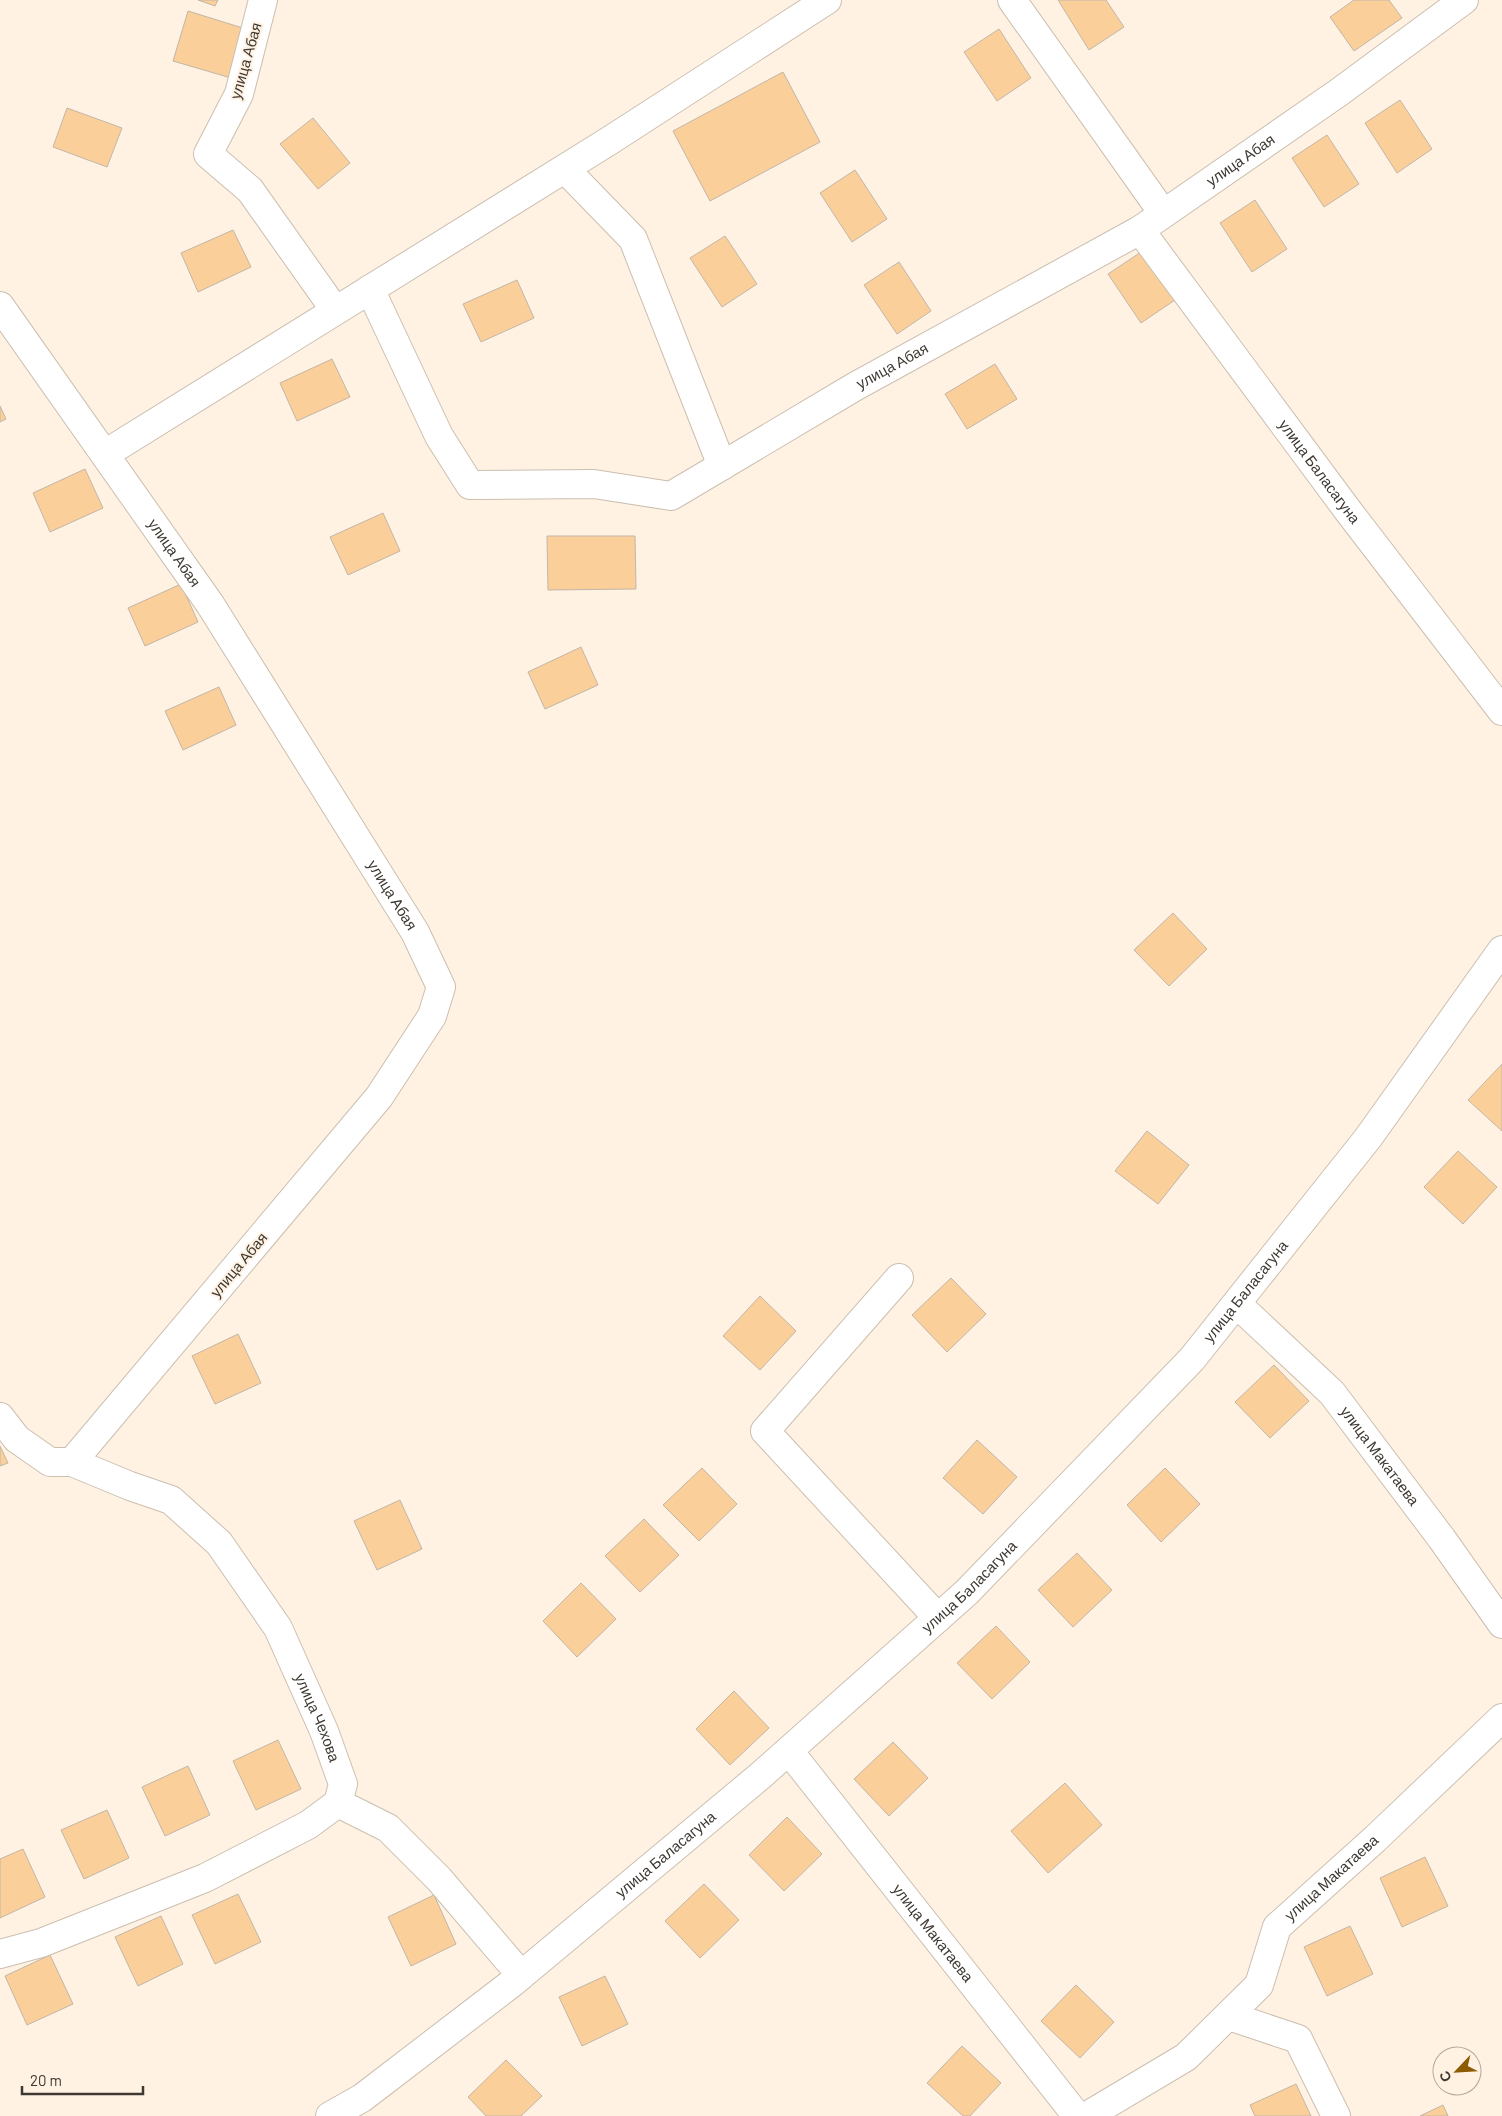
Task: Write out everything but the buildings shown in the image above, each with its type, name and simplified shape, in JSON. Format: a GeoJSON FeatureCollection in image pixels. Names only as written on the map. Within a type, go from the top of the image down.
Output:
{"type":"FeatureCollection","features":[{"type":"Feature","properties":{"kind":"street","name":"улица Абая"},"geometry":{"type":"LineString","coordinates":[[263,0],[239,94],[208,154],[250,190],[335,310]]}},
{"type":"Feature","properties":{"kind":"street"},"geometry":{"type":"LineString","coordinates":[[105,454],[370,288],[565,169],[827,0]]}},
{"type":"Feature","properties":{"kind":"street"},"geometry":{"type":"LineString","coordinates":[[1012,0],[1163,213]]}},
{"type":"Feature","properties":{"kind":"street","name":"улица Абая"},"geometry":{"type":"LineString","coordinates":[[370,288],[440,436],[470,485],[594,484],[671,496],[856,386],[1140,230],[1338,93],[1464,0]]}},
{"type":"Feature","properties":{"kind":"street"},"geometry":{"type":"LineString","coordinates":[[565,169],[633,239],[722,466]]}},
{"type":"Feature","properties":{"kind":"street","name":"улица Баласагуна"},"geometry":{"type":"LineString","coordinates":[[1140,230],[1348,512],[1502,711]]}},
{"type":"Feature","properties":{"kind":"street","name":"улица Абая"},"geometry":{"type":"LineString","coordinates":[[0,306],[210,604],[415,932],[441,987],[432,1016],[379,1097],[72,1462]]}},
{"type":"Feature","properties":{"kind":"street","name":"улица Баласагуна"},"geometry":{"type":"LineString","coordinates":[[330,2116],[362,2098],[521,1975],[789,1751],[967,1592],[1192,1359],[1368,1138],[1502,950]]}},
{"type":"Feature","properties":{"kind":"street"},"geometry":{"type":"LineString","coordinates":[[899,1278],[765,1431],[938,1618]]}},
{"type":"Feature","properties":{"kind":"street","name":"улица Макатаева"},"geometry":{"type":"LineString","coordinates":[[1237,1304],[1332,1393],[1442,1539],[1502,1624]]}},
{"type":"Feature","properties":{"kind":"street","name":"улица Чехова"},"geometry":{"type":"LineString","coordinates":[[0,1417],[17,1439],[50,1462],[72,1462],[130,1486],[171,1500],[219,1543],[278,1628],[324,1731],[343,1784],[338,1803]]}},
{"type":"Feature","properties":{"kind":"street","name":"улица Макатаева"},"geometry":{"type":"LineString","coordinates":[[1087,2116],[1186,2057],[1229,2016],[1259,1985],[1277,1927],[1375,1839],[1502,1718]]}},
{"type":"Feature","properties":{"kind":"street","name":"улица Макатаева"},"geometry":{"type":"LineString","coordinates":[[789,1751],[1077,2116]]}},
{"type":"Feature","properties":{"kind":"street"},"geometry":{"type":"LineString","coordinates":[[0,1954],[41,1943],[205,1878],[308,1825],[338,1803],[388,1828],[439,1879],[521,1975]]}},
{"type":"Feature","properties":{"kind":"street"},"geometry":{"type":"LineString","coordinates":[[1229,2016],[1298,2039],[1336,2116]]}}]}
